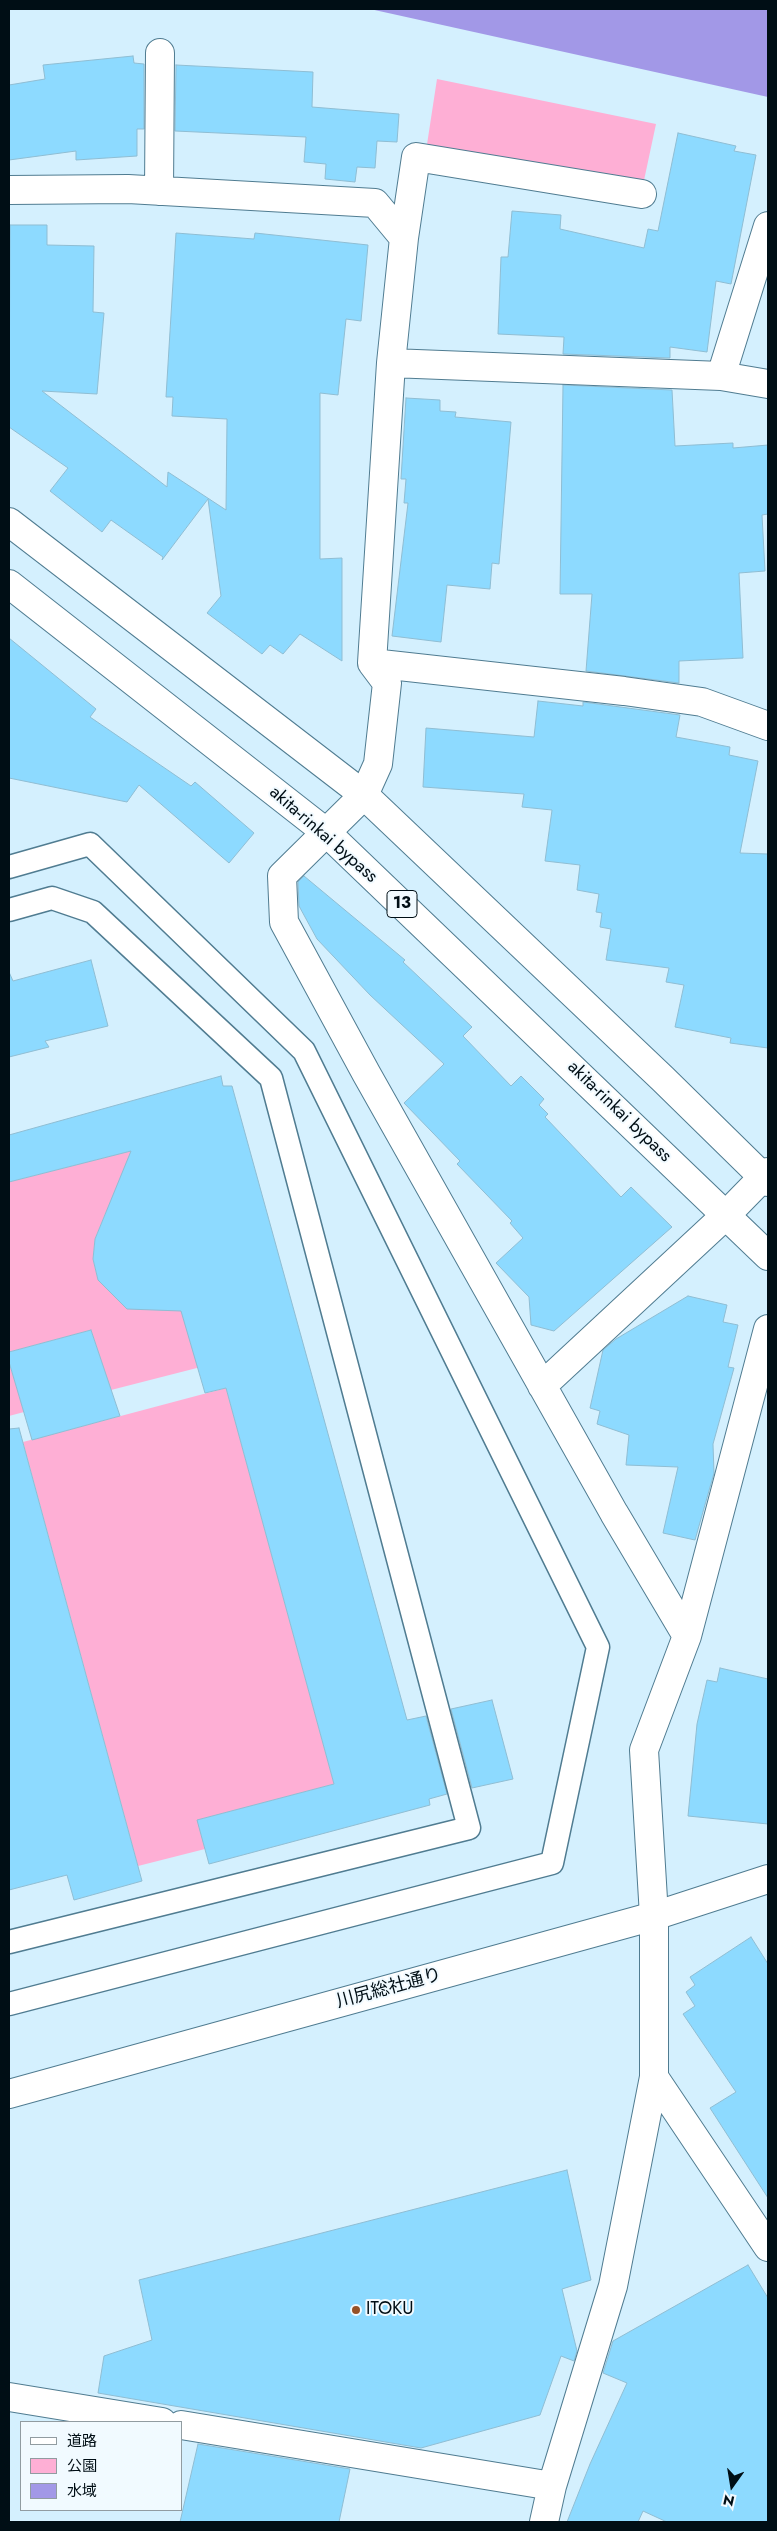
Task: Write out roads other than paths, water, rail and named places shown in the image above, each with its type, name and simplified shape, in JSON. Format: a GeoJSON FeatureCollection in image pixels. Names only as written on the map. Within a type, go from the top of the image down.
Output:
{"type":"FeatureCollection","features":[{"type":"Feature","properties":{"kind":"main road"},"geometry":{"type":"LineString","coordinates":[[159,190],[160,53]]}},
{"type":"Feature","properties":{"kind":"main road"},"geometry":{"type":"LineString","coordinates":[[642,194],[416,157],[404,238],[390,363],[372,663],[386,682],[378,764],[364,795],[282,876],[284,922],[366,1073],[542,1386],[687,1636]]}},
{"type":"Feature","properties":{"kind":"main road"},"geometry":{"type":"LineString","coordinates":[[9,190],[159,190],[375,203],[404,238]]}},
{"type":"Feature","properties":{"kind":"main road"},"geometry":{"type":"LineString","coordinates":[[720,376],[768,226]]}},
{"type":"Feature","properties":{"kind":"main road"},"geometry":{"type":"LineString","coordinates":[[390,363],[720,376],[768,384]]}},
{"type":"Feature","properties":{"kind":"main road"},"geometry":{"type":"LineString","coordinates":[[9,522],[364,795],[767,1177],[542,1386]]}},
{"type":"Feature","properties":{"kind":"main road","name":"akita-rinkai bypass"},"geometry":{"type":"LineString","coordinates":[[9,584],[327,833],[768,1256]]}},
{"type":"Feature","properties":{"kind":"main road"},"geometry":{"type":"LineString","coordinates":[[372,663],[624,691],[702,702],[768,726]]}},
{"type":"Feature","properties":{"kind":"main road"},"geometry":{"type":"LineString","coordinates":[[544,2522],[552,2486],[613,2286],[654,2077],[654,1916],[644,1750],[687,1636],[768,1329]]}},
{"type":"Feature","properties":{"kind":"main road","name":"川尻総社通り"},"geometry":{"type":"LineString","coordinates":[[9,2094],[654,1916],[768,1879]]}},
{"type":"Feature","properties":{"kind":"main road"},"geometry":{"type":"LineString","coordinates":[[654,2077],[768,2247]]}},
{"type":"Feature","properties":{"kind":"main road"},"geometry":{"type":"LineString","coordinates":[[9,2397],[156,2421]]}},
{"type":"Feature","properties":{"kind":"main road"},"geometry":{"type":"LineString","coordinates":[[182,2425],[552,2486]]}},
{"type":"Feature","properties":{"kind":"lane"},"geometry":{"type":"LineString","coordinates":[[9,867],[90,844],[304,1051],[598,1647],[552,1863],[9,2004]]}},
{"type":"Feature","properties":{"kind":"lane"},"geometry":{"type":"LineString","coordinates":[[9,910],[52,898],[93,912],[271,1078],[469,1828],[9,1942]]}},
{"type":"Feature","properties":{"kind":"water"},"geometry":{"type":"Polygon","coordinates":[[[370,9],[768,9],[768,97],[370,9]]]}},
{"type":"Feature","properties":{"kind":"place","name":"ITOKU"},"geometry":{"type":"Point","coordinates":[356,2310]}}]}
